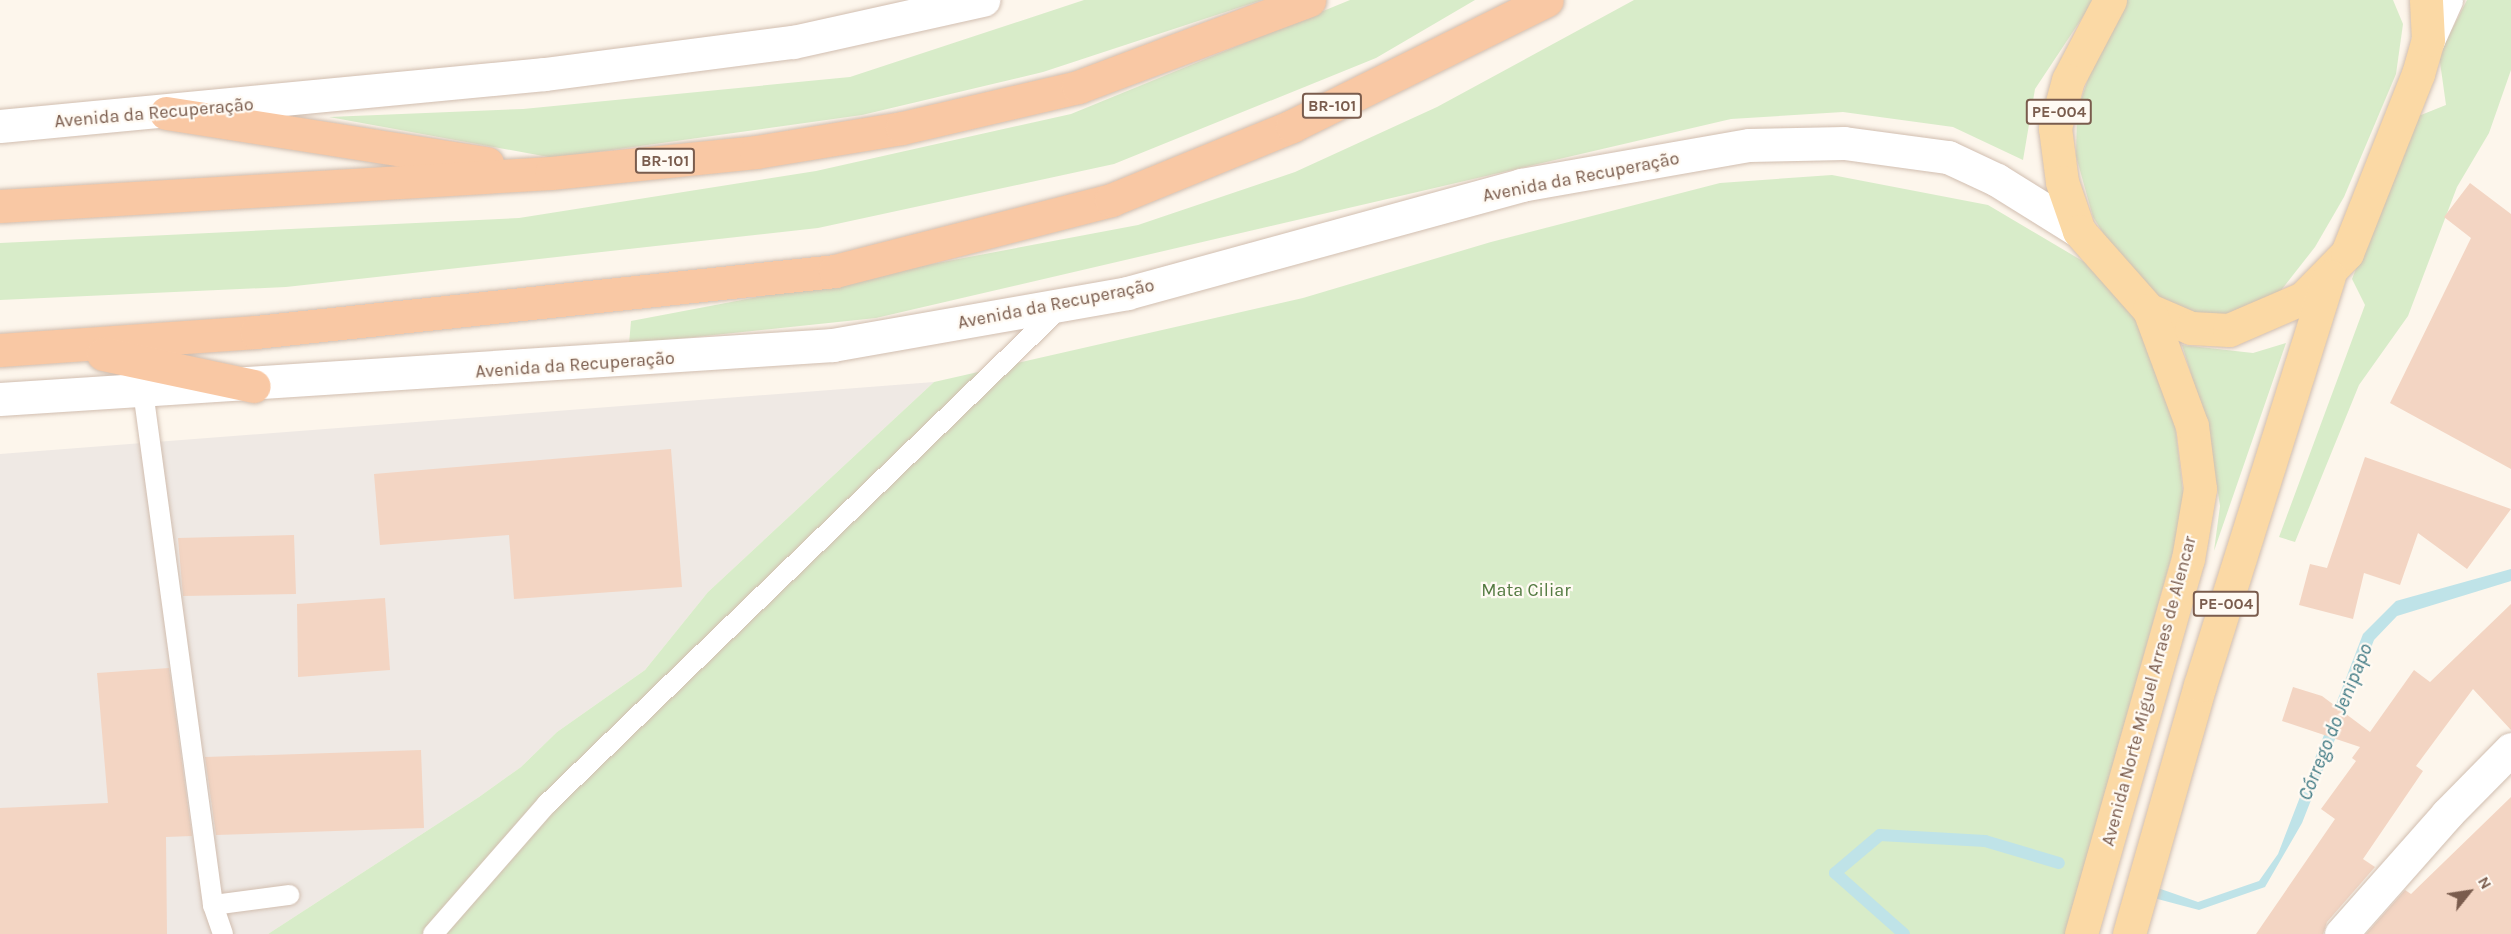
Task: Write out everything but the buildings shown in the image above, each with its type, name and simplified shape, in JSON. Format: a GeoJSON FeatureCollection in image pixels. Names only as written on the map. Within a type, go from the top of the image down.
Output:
{"type":"FeatureCollection","features":[{"type":"Feature","properties":{"kind":"highway","name":"BR-101"},"geometry":{"type":"LineString","coordinates":[[0,206],[551,173],[756,152],[902,128],[1078,87],[1309,0]]}},
{"type":"Feature","properties":{"kind":"highway","name":"BR-101"},"geometry":{"type":"LineString","coordinates":[[0,350],[256,332],[835,271],[1111,200],[1292,126],[1547,0]]}},
{"type":"Feature","properties":{"kind":"highway"},"geometry":{"type":"LineString","coordinates":[[166,113],[551,173]]}},
{"type":"Feature","properties":{"kind":"highway"},"geometry":{"type":"LineString","coordinates":[[0,366],[63,346],[254,386]]}},
{"type":"Feature","properties":{"kind":"main road","name":"Avenida da Recuperação"},"geometry":{"type":"LineString","coordinates":[[0,126],[166,113],[545,74],[793,42],[983,0]]}},
{"type":"Feature","properties":{"kind":"main road","name":"PE-004"},"geometry":{"type":"LineString","coordinates":[[2110,0],[2068,80],[2055,128],[2062,182],[2079,231],[2149,310],[2191,328],[2229,330],[2285,308],[2329,276]]}},
{"type":"Feature","properties":{"kind":"main road","name":"PE-004"},"geometry":{"type":"LineString","coordinates":[[2129,934],[2200,685],[2329,276],[2364,217],[2428,40],[2426,0]]}},
{"type":"Feature","properties":{"kind":"main road"},"geometry":{"type":"LineString","coordinates":[[2428,40],[2446,0]]}},
{"type":"Feature","properties":{"kind":"main road","name":"Avenida da Recuperação"},"geometry":{"type":"LineString","coordinates":[[0,399],[254,386],[832,345],[1126,293],[1521,185],[1749,145],[1844,143],[1948,157],[1997,180],[2079,231]]}},
{"type":"Feature","properties":{"kind":"main road","name":"Avenida Norte Miguel Arraes de Alencar"},"geometry":{"type":"LineString","coordinates":[[2081,934],[2188,559],[2200,489],[2192,426],[2149,310]]}},
{"type":"Feature","properties":{"kind":"main road"},"geometry":{"type":"LineString","coordinates":[[2341,934],[2447,814],[2511,749]]}},
{"type":"Feature","properties":{"kind":"lane"},"geometry":{"type":"LineString","coordinates":[[433,934],[547,804],[1064,304]]}},
{"type":"Feature","properties":{"kind":"lane"},"geometry":{"type":"LineString","coordinates":[[143,391],[213,905],[223,934]]}},
{"type":"Feature","properties":{"kind":"lane"},"geometry":{"type":"LineString","coordinates":[[213,905],[289,895]]}},
{"type":"Feature","properties":{"kind":"shaded area"},"geometry":{"type":"Polygon","coordinates":[[[934,382],[708,592],[645,670],[557,732],[521,767],[479,797],[268,934],[0,934],[0,454],[934,382]]]}},
{"type":"Feature","properties":{"kind":"green space"},"geometry":{"type":"Polygon","coordinates":[[[1084,0],[1262,0],[1043,72],[862,115],[554,158],[329,117],[523,109],[850,77],[1084,0]]]}},
{"type":"Feature","properties":{"kind":"green space"},"geometry":{"type":"Polygon","coordinates":[[[1350,0],[1475,0],[1376,58],[1114,164],[818,228],[286,287],[0,300],[0,243],[519,218],[816,171],[1071,114],[1350,0]]]}},
{"type":"Feature","properties":{"kind":"green space"},"geometry":{"type":"Polygon","coordinates":[[[1634,0],[2094,0],[2035,89],[2023,160],[1953,127],[1843,112],[1731,119],[876,318],[629,344],[631,321],[1138,225],[1295,172],[1437,107],[1634,0]]]}},
{"type":"Feature","properties":{"kind":"green space"},"geometry":{"type":"Polygon","coordinates":[[[2127,0],[2393,0],[2403,24],[2396,74],[2344,197],[2315,247],[2275,298],[2232,314],[2199,315],[2165,302],[2122,263],[2093,217],[2076,156],[2077,112],[2093,64],[2127,0]]]}},
{"type":"Feature","properties":{"kind":"green space"},"geometry":{"type":"Polygon","coordinates":[[[2467,0],[2511,0],[2511,70],[2489,133],[2457,187],[2408,316],[2359,385],[2295,542],[2279,537],[2365,305],[2352,279],[2416,117],[2446,105],[2439,55],[2467,0]]]}},
{"type":"Feature","properties":{"kind":"green space","name":"Mata Ciliar"},"geometry":{"type":"Polygon","coordinates":[[[1832,175],[1988,205],[2086,263],[2137,316],[2174,416],[2185,509],[2065,934],[268,934],[479,797],[521,767],[557,732],[645,670],[708,592],[934,382],[1303,298],[1491,242],[1720,183],[1832,175]]]}},
{"type":"Feature","properties":{"kind":"green space"},"geometry":{"type":"Polygon","coordinates":[[[2286,343],[2214,551],[2220,506],[2208,429],[2182,345],[2253,353],[2286,343]]]}},
{"type":"Feature","properties":{"kind":"water"},"geometry":{"type":"Polygon","coordinates":[[[2511,569],[2511,581],[2397,616],[2374,640],[2302,823],[2265,887],[2199,910],[2150,897],[2155,887],[2198,902],[2259,881],[2278,854],[2363,634],[2396,601],[2511,569]]]}},
{"type":"Feature","properties":{"kind":"waterway","name":"Córrego do Jenipapo"},"geometry":{"type":"LineString","coordinates":[[1904,934],[1835,873],[1880,835],[1985,841],[2059,863]]}}]}
